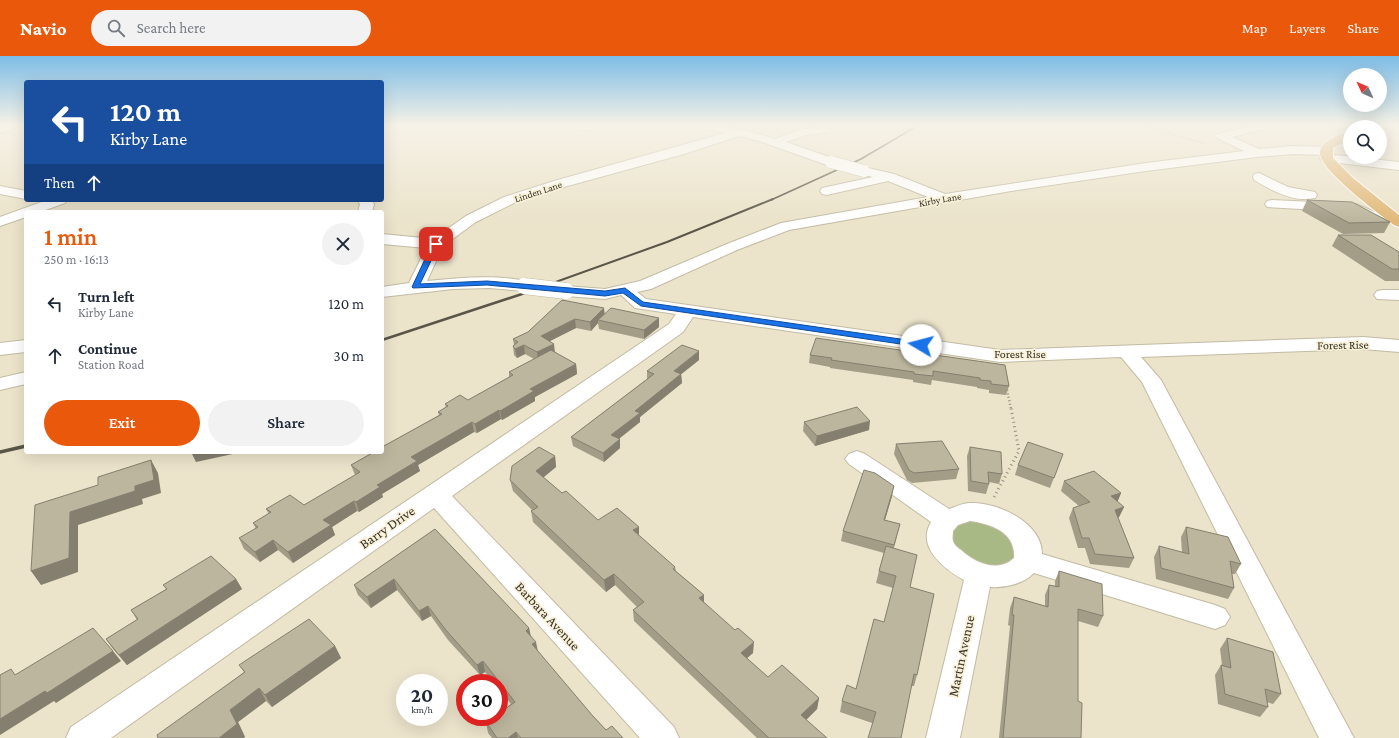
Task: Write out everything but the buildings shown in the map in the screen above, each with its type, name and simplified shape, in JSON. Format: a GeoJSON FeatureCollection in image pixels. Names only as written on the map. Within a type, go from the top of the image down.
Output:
{"type":"FeatureCollection","features":[{"type":"Feature","properties":{"kind":"main road"},"geometry":{"type":"LineString","coordinates":[[1328,158],[1342,176],[1398,221]]}},
{"type":"Feature","properties":{"kind":"street","name":"Linden Lane"},"geometry":{"type":"LineString","coordinates":[[436,244],[472,220],[509,200],[559,184],[655,158]]}},
{"type":"Feature","properties":{"kind":"street"},"geometry":{"type":"LineString","coordinates":[[820,158],[889,177],[943,198]]}},
{"type":"Feature","properties":{"kind":"street","name":"Kirby Lane"},"geometry":{"type":"LineString","coordinates":[[384,292],[416,287],[487,283],[605,294],[645,284],[786,226],[943,198],[1146,167],[1217,158]]}},
{"type":"Feature","properties":{"kind":"street","name":"Kirby Lane"},"geometry":{"type":"LineString","coordinates":[[1345,158],[1399,166]]}},
{"type":"Feature","properties":{"kind":"street"},"geometry":{"type":"LineString","coordinates":[[1259,176],[1278,189],[1292,193],[1370,199]]}},
{"type":"Feature","properties":{"kind":"street"},"geometry":{"type":"LineString","coordinates":[[827,191],[889,177]]}},
{"type":"Feature","properties":{"kind":"street"},"geometry":{"type":"LineString","coordinates":[[0,190],[24,195]]}},
{"type":"Feature","properties":{"kind":"street"},"geometry":{"type":"LineString","coordinates":[[31,210],[50,202]]}},
{"type":"Feature","properties":{"kind":"street"},"geometry":{"type":"LineString","coordinates":[[1272,204],[1356,208],[1371,216],[1398,221]]}},
{"type":"Feature","properties":{"kind":"street"},"geometry":{"type":"LineString","coordinates":[[0,222],[24,213]]}},
{"type":"Feature","properties":{"kind":"street"},"geometry":{"type":"LineString","coordinates":[[384,239],[436,244],[416,287]]}},
{"type":"Feature","properties":{"kind":"street","name":"Forest Rise"},"geometry":{"type":"LineString","coordinates":[[625,290],[641,304],[687,312],[1000,356],[1363,343],[1399,346]]}},
{"type":"Feature","properties":{"kind":"street","name":"Barry Drive"},"geometry":{"type":"LineString","coordinates":[[83,738],[435,493],[676,328],[687,312]]}},
{"type":"Feature","properties":{"kind":"street"},"geometry":{"type":"LineString","coordinates":[[0,349],[24,346]]}},
{"type":"Feature","properties":{"kind":"street"},"geometry":{"type":"LineString","coordinates":[[1126,351],[1150,380],[1337,738]]}},
{"type":"Feature","properties":{"kind":"street"},"geometry":{"type":"LineString","coordinates":[[0,384],[24,378]]}},
{"type":"Feature","properties":{"kind":"street"},"geometry":{"type":"LineString","coordinates":[[857,459],[946,520]]}},
{"type":"Feature","properties":{"kind":"street","name":"Barbara Avenue"},"geometry":{"type":"LineString","coordinates":[[435,493],[662,738]]}},
{"type":"Feature","properties":{"kind":"street"},"geometry":{"type":"LineString","coordinates":[[969,512],[998,518],[1010,525],[1020,534],[1027,544],[1029,554],[1026,563],[1019,571],[1008,575],[994,576],[979,574],[964,568],[951,559],[942,548],[939,538],[940,528],[946,520],[957,514],[969,512]]}},
{"type":"Feature","properties":{"kind":"street"},"geometry":{"type":"LineString","coordinates":[[1027,560],[1215,617]]}},
{"type":"Feature","properties":{"kind":"street","name":"Martin Avenue"},"geometry":{"type":"LineString","coordinates":[[943,738],[979,574]]}},
{"type":"Feature","properties":{"kind":"path"},"geometry":{"type":"LineString","coordinates":[[984,514],[1019,451],[1000,356]]}},
{"type":"Feature","properties":{"kind":"green space"},"geometry":{"type":"Polygon","coordinates":[[[977,519],[1011,535],[1017,554],[1012,561],[1003,566],[976,564],[955,549],[951,531],[956,524],[977,519]]]}},
{"type":"Feature","properties":{"kind":"railway"},"geometry":{"type":"LineString","coordinates":[[771,200],[863,158]]}},
{"type":"Feature","properties":{"kind":"railway"},"geometry":{"type":"LineString","coordinates":[[525,293],[667,242],[773,199]]}},
{"type":"Feature","properties":{"kind":"railway"},"geometry":{"type":"LineString","coordinates":[[384,339],[525,293]]}},
{"type":"Feature","properties":{"kind":"railway"},"geometry":{"type":"LineString","coordinates":[[0,452],[24,446]]}},
{"type":"Feature","properties":{"kind":"route"},"geometry":{"type":"LineString","coordinates":[[436,244],[416,287],[505,283],[566,291],[605,294],[625,290],[641,304],[687,312],[921,345]]}}]}
